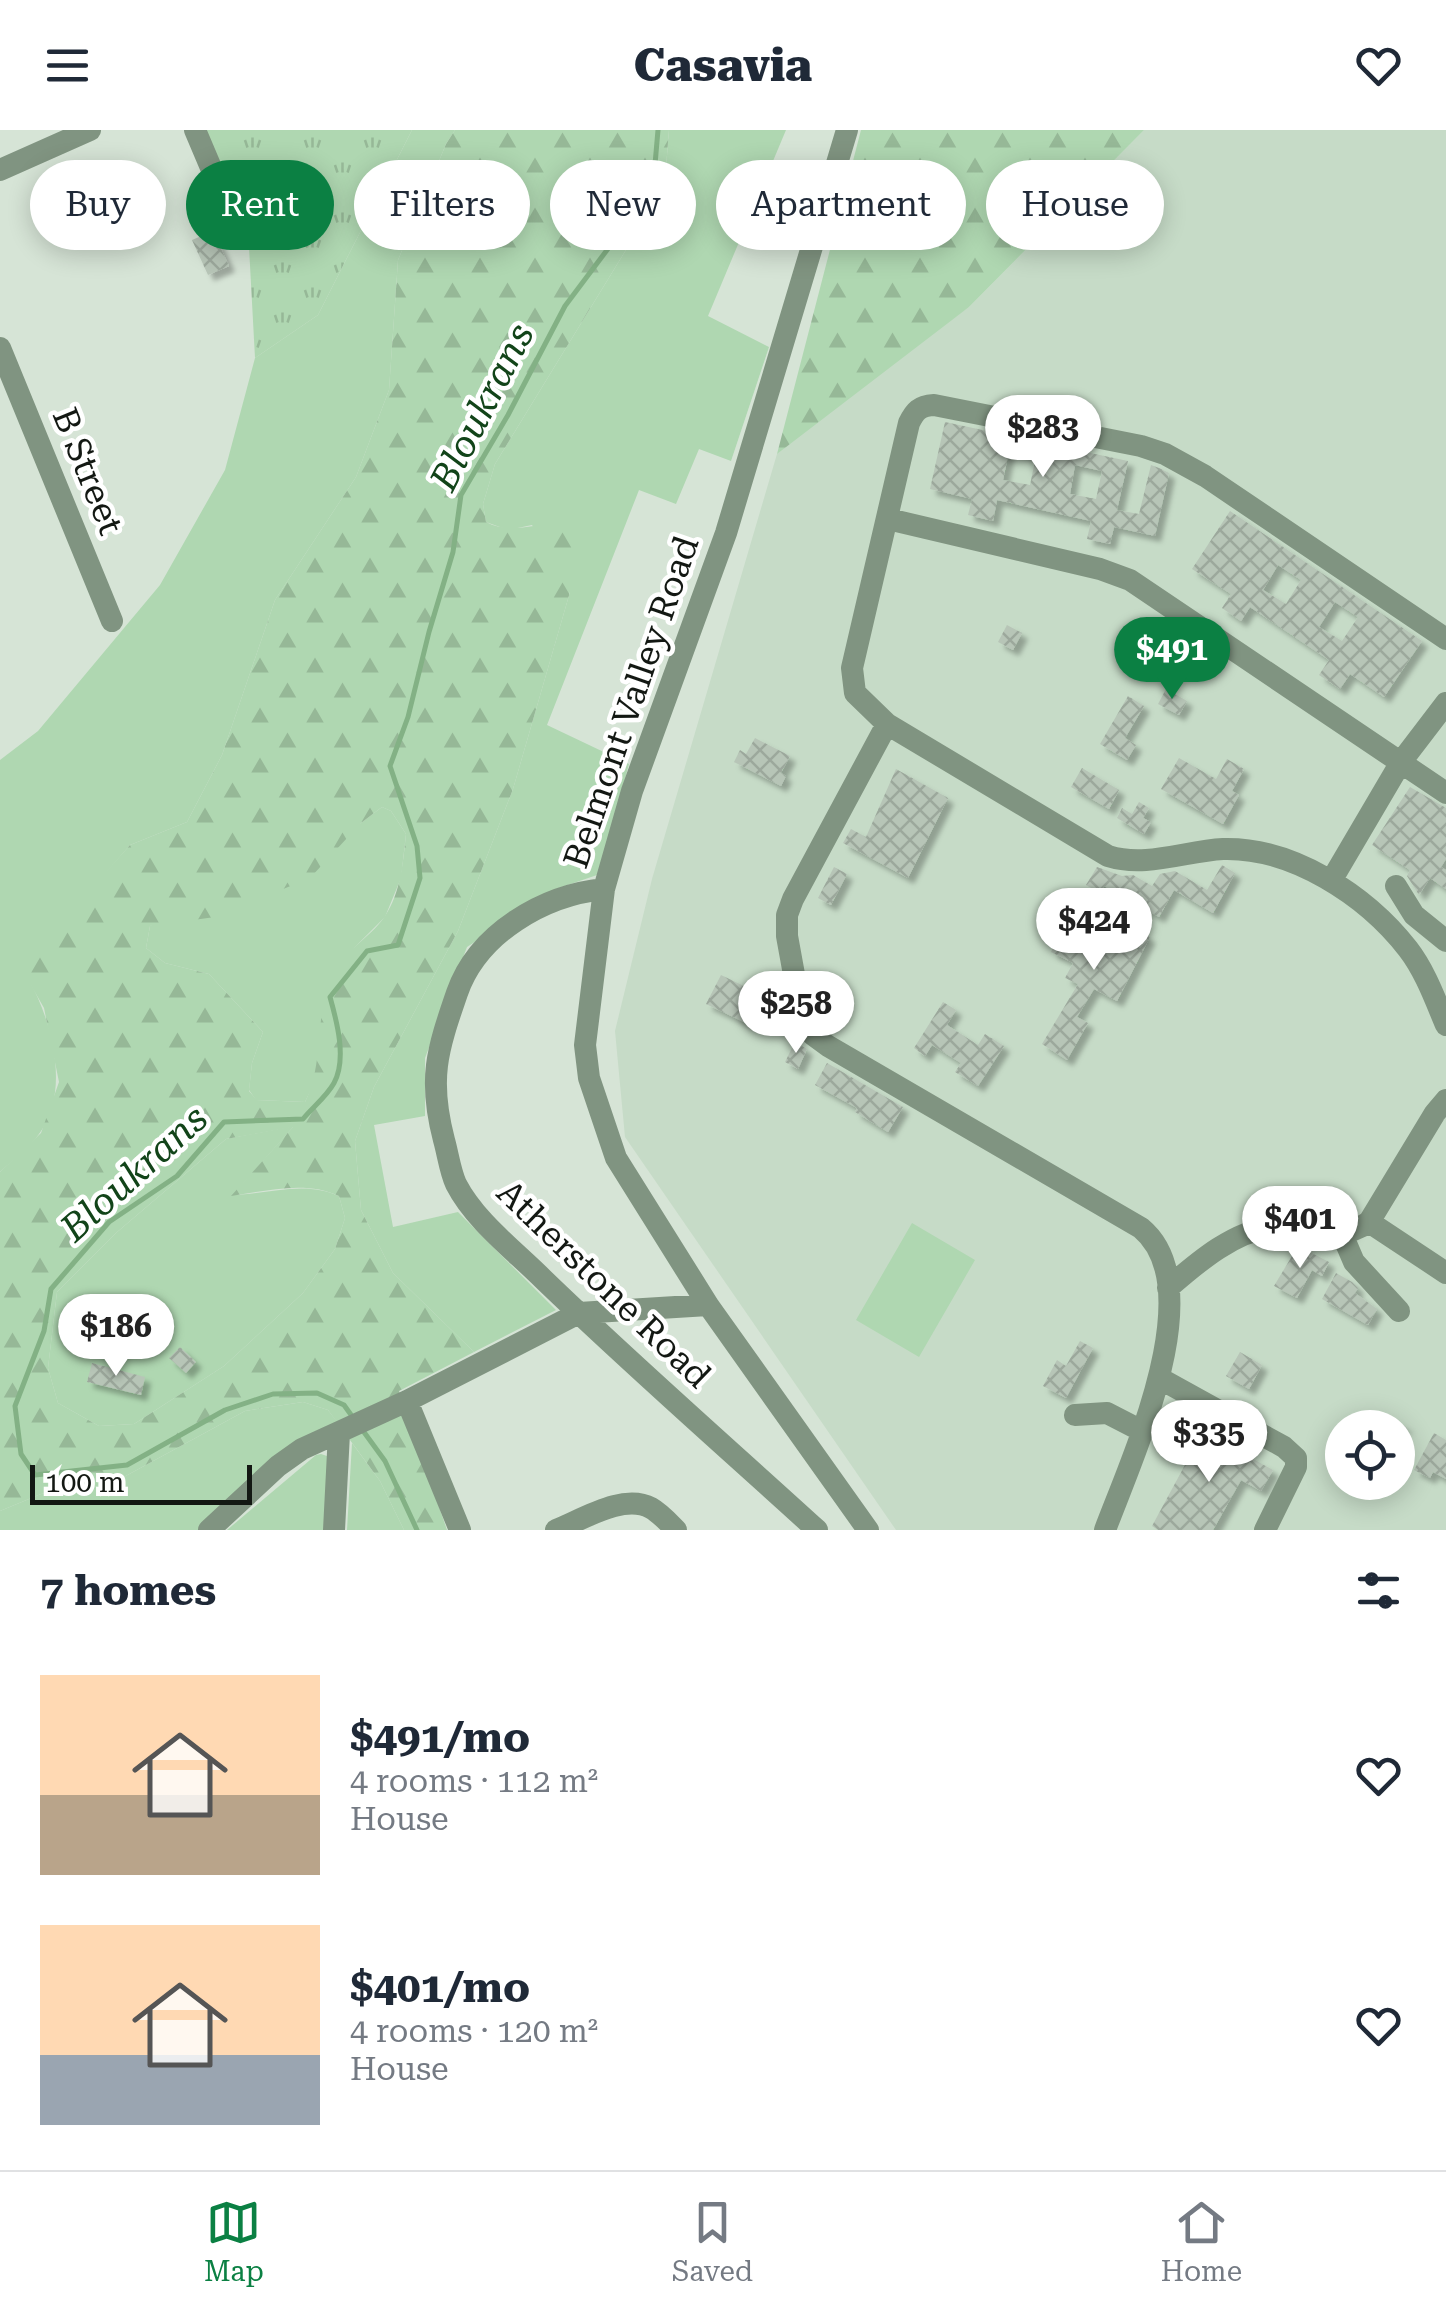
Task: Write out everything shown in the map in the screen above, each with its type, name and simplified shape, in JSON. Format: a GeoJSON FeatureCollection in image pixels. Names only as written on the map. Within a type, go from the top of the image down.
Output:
{"type":"FeatureCollection","features":[{"type":"Feature","properties":{"kind":"street"},"geometry":{"type":"LineString","coordinates":[[0,170],[90,130]]}},
{"type":"Feature","properties":{"kind":"street"},"geometry":{"type":"LineString","coordinates":[[196,130],[208,160]]}},
{"type":"Feature","properties":{"kind":"street","name":"Belmont Valley Road"},"geometry":{"type":"LineString","coordinates":[[847,130],[726,533],[632,791],[604,888],[585,1045],[590,1078],[616,1158],[708,1305],[868,1530]]}},
{"type":"Feature","properties":{"kind":"street","name":"B Street"},"geometry":{"type":"LineString","coordinates":[[0,348],[112,620]]}},
{"type":"Feature","properties":{"kind":"street"},"geometry":{"type":"LineString","coordinates":[[1446,639],[1204,476],[1165,454],[1142,446],[934,405],[915,411],[908,424],[852,682],[861,703],[886,724],[1108,856],[1137,861],[1246,849],[1331,881],[1409,950],[1446,1024]]}},
{"type":"Feature","properties":{"kind":"street"},"geometry":{"type":"LineString","coordinates":[[888,519],[1100,569],[1130,580],[1446,793]]}},
{"type":"Feature","properties":{"kind":"street"},"geometry":{"type":"LineString","coordinates":[[1331,881],[1401,762],[1446,703]]}},
{"type":"Feature","properties":{"kind":"street"},"geometry":{"type":"LineString","coordinates":[[886,724],[792,899],[786,936],[804,1019],[813,1035],[844,1056],[1141,1228],[1164,1256],[1168,1324],[1160,1378],[1105,1530]]}},
{"type":"Feature","properties":{"kind":"street"},"geometry":{"type":"LineString","coordinates":[[1396,886],[1414,915],[1446,941]]}},
{"type":"Feature","properties":{"kind":"street","name":"Atherstone Road"},"geometry":{"type":"LineString","coordinates":[[604,888],[559,897],[530,912],[478,954],[458,989],[434,1071],[433,1091],[454,1180],[467,1202],[578,1313],[818,1530]]}},
{"type":"Feature","properties":{"kind":"street"},"geometry":{"type":"LineString","coordinates":[[1168,1288],[1216,1250],[1259,1230],[1293,1226],[1342,1234],[1368,1222],[1434,1113],[1446,1100]]}},
{"type":"Feature","properties":{"kind":"street"},"geometry":{"type":"LineString","coordinates":[[1368,1222],[1446,1274]]}},
{"type":"Feature","properties":{"kind":"street"},"geometry":{"type":"LineString","coordinates":[[1342,1234],[1354,1262],[1399,1311]]}},
{"type":"Feature","properties":{"kind":"street"},"geometry":{"type":"LineString","coordinates":[[209,1530],[278,1466],[302,1450],[578,1313],[708,1305]]}},
{"type":"Feature","properties":{"kind":"street"},"geometry":{"type":"LineString","coordinates":[[1160,1378],[1284,1447],[1296,1458],[1296,1467],[1265,1530]]}},
{"type":"Feature","properties":{"kind":"street"},"geometry":{"type":"LineString","coordinates":[[407,1401],[460,1530]]}},
{"type":"Feature","properties":{"kind":"street"},"geometry":{"type":"LineString","coordinates":[[1075,1415],[1106,1413],[1142,1431]]}},
{"type":"Feature","properties":{"kind":"street"},"geometry":{"type":"LineString","coordinates":[[334,1530],[350,1428]]}},
{"type":"Feature","properties":{"kind":"street"},"geometry":{"type":"LineString","coordinates":[[556,1530],[614,1507],[638,1504],[653,1508],[676,1530]]}},
{"type":"Feature","properties":{"kind":"shaded area"},"geometry":{"type":"Polygon","coordinates":[[[1144,130],[1446,130],[1446,1530],[896,1530],[625,1137],[615,1031],[652,879],[777,454],[858,386],[969,307],[1025,250],[1164,250],[1164,160],[1114,160],[1144,130]]]}},
{"type":"Feature","properties":{"kind":"green space"},"geometry":{"type":"Polygon","coordinates":[[[201,130],[412,130],[397,160],[354,160],[354,244],[318,315],[255,358],[249,250],[334,250],[334,160],[213,160],[201,130]]]}},
{"type":"Feature","properties":{"kind":"green space"},"geometry":{"type":"Polygon","coordinates":[[[412,130],[455,130],[439,160],[397,160],[412,130]]]}},
{"type":"Feature","properties":{"kind":"green space"},"geometry":{"type":"Polygon","coordinates":[[[455,130],[669,130],[667,160],[550,160],[550,250],[626,250],[495,464],[483,504],[486,522],[497,526],[572,526],[576,555],[570,592],[513,789],[458,931],[374,1087],[355,1141],[361,1210],[393,1273],[474,1352],[399,1391],[447,1530],[404,1530],[380,1481],[328,1410],[303,1402],[245,1411],[111,1484],[41,1494],[0,1511],[0,1172],[41,1133],[59,1082],[44,1008],[28,980],[30,957],[130,845],[187,822],[222,755],[275,600],[356,477],[389,390],[398,260],[402,250],[530,250],[530,160],[439,160],[455,130]],[[382,807],[361,823],[310,878],[215,917],[150,926],[146,948],[165,963],[209,974],[263,1032],[252,1063],[249,1091],[257,1100],[305,1102],[315,1073],[322,1011],[333,971],[379,924],[395,897],[406,834],[391,811],[382,807]],[[293,1127],[226,1139],[116,1233],[57,1292],[48,1368],[58,1403],[99,1426],[134,1424],[224,1366],[303,1293],[335,1249],[345,1218],[339,1196],[300,1188],[231,1196],[293,1127]]]}},
{"type":"Feature","properties":{"kind":"green space"},"geometry":{"type":"Polygon","coordinates":[[[669,130],[786,130],[773,160],[716,160],[716,250],[736,250],[708,316],[769,347],[731,461],[699,449],[676,504],[639,490],[547,725],[629,764],[600,874],[556,889],[467,947],[425,1058],[425,1116],[374,1125],[393,1227],[458,1212],[556,1310],[474,1352],[393,1273],[361,1210],[355,1141],[374,1087],[458,931],[513,789],[570,592],[532,525],[508,530],[486,522],[483,504],[495,464],[626,250],[696,250],[696,160],[667,160],[669,130]]]}},
{"type":"Feature","properties":{"kind":"green space"},"geometry":{"type":"Polygon","coordinates":[[[861,130],[1144,130],[1114,160],[986,160],[986,250],[1025,250],[969,307],[777,454],[830,250],[966,250],[966,160],[853,160],[861,130]]]}},
{"type":"Feature","properties":{"kind":"green space"},"geometry":{"type":"Polygon","coordinates":[[[354,244],[354,250],[402,250],[398,260],[389,390],[356,477],[275,600],[222,755],[187,822],[130,845],[99,881],[29,980],[51,1036],[54,1098],[39,1134],[0,1172],[0,760],[38,731],[160,585],[225,470],[255,358],[318,315],[354,244]]]}},
{"type":"Feature","properties":{"kind":"green space"},"geometry":{"type":"Polygon","coordinates":[[[382,807],[391,811],[406,834],[401,878],[385,917],[354,948],[314,1083],[305,1102],[256,1100],[249,1090],[252,1063],[263,1032],[209,974],[165,963],[146,948],[150,926],[361,823],[382,807]]]}},
{"type":"Feature","properties":{"kind":"green space"},"geometry":{"type":"Polygon","coordinates":[[[294,1126],[233,1195],[300,1188],[339,1196],[345,1218],[335,1249],[303,1293],[224,1366],[134,1424],[99,1426],[58,1403],[48,1368],[57,1292],[116,1233],[226,1139],[294,1126]]]}},
{"type":"Feature","properties":{"kind":"green space"},"geometry":{"type":"Polygon","coordinates":[[[912,1223],[975,1260],[919,1357],[856,1320],[912,1223]]]}},
{"type":"Feature","properties":{"kind":"green space"},"geometry":{"type":"Polygon","coordinates":[[[303,1402],[328,1410],[338,1423],[200,1530],[0,1530],[0,1511],[41,1494],[111,1484],[245,1411],[303,1402]]]}},
{"type":"Feature","properties":{"kind":"green space"},"geometry":{"type":"Polygon","coordinates":[[[352,1443],[380,1481],[404,1530],[347,1530],[352,1443]]]}},
{"type":"Feature","properties":{"kind":"green space"},"geometry":{"type":"Polygon","coordinates":[[[316,1455],[327,1456],[328,1530],[227,1530],[316,1455]]]}},
{"type":"Feature","properties":{"kind":"building"},"geometry":{"type":"Polygon","coordinates":[[[197,250],[222,250],[229,266],[208,275],[197,250]]]}},
{"type":"Feature","properties":{"kind":"building"},"geometry":{"type":"Polygon","coordinates":[[[945,422],[1128,461],[1117,510],[1139,514],[1151,465],[1169,473],[1155,536],[1114,527],[1110,544],[1087,539],[1091,521],[997,500],[993,521],[968,515],[972,499],[930,489],[945,422]],[[1009,451],[1003,480],[1030,485],[1036,456],[1009,451]],[[1075,465],[1070,494],[1096,499],[1102,471],[1075,465]]]}},
{"type":"Feature","properties":{"kind":"building"},"geometry":{"type":"Polygon","coordinates":[[[1230,511],[1422,641],[1384,697],[1350,674],[1340,689],[1319,675],[1329,660],[1250,607],[1241,621],[1222,608],[1231,594],[1192,569],[1230,511]],[[1278,565],[1263,590],[1286,604],[1301,580],[1278,565]],[[1335,602],[1319,627],[1342,641],[1358,617],[1335,602]]]}},
{"type":"Feature","properties":{"kind":"building"},"geometry":{"type":"Polygon","coordinates":[[[1007,625],[1022,633],[1013,650],[998,642],[1007,625]]]}},
{"type":"Feature","properties":{"kind":"building"},"geometry":{"type":"Polygon","coordinates":[[[1166,689],[1187,701],[1179,715],[1158,704],[1166,689]]]}},
{"type":"Feature","properties":{"kind":"building"},"geometry":{"type":"Polygon","coordinates":[[[1128,696],[1144,706],[1125,738],[1136,745],[1127,760],[1100,744],[1128,696]]]}},
{"type":"Feature","properties":{"kind":"building"},"geometry":{"type":"Polygon","coordinates":[[[755,738],[790,756],[781,773],[786,776],[781,786],[734,762],[740,750],[746,754],[755,738]]]}},
{"type":"Feature","properties":{"kind":"building"},"geometry":{"type":"Polygon","coordinates":[[[1179,758],[1216,779],[1227,759],[1244,769],[1232,791],[1239,795],[1223,824],[1161,789],[1179,758]]]}},
{"type":"Feature","properties":{"kind":"building"},"geometry":{"type":"Polygon","coordinates":[[[1082,768],[1119,790],[1109,809],[1071,787],[1082,768]]]}},
{"type":"Feature","properties":{"kind":"building"},"geometry":{"type":"Polygon","coordinates":[[[896,769],[948,798],[908,878],[843,843],[851,829],[866,837],[896,769]]]}},
{"type":"Feature","properties":{"kind":"building"},"geometry":{"type":"Polygon","coordinates":[[[1410,787],[1446,808],[1446,859],[1441,867],[1446,870],[1446,889],[1430,878],[1419,895],[1407,876],[1410,870],[1372,845],[1410,787]]]}},
{"type":"Feature","properties":{"kind":"building"},"geometry":{"type":"Polygon","coordinates":[[[1139,802],[1149,808],[1143,818],[1151,822],[1144,834],[1117,818],[1122,808],[1132,814],[1139,802]]]}},
{"type":"Feature","properties":{"kind":"building"},"geometry":{"type":"Polygon","coordinates":[[[1222,865],[1235,873],[1213,913],[1174,890],[1159,917],[1104,886],[1100,893],[1086,885],[1097,867],[1122,876],[1133,875],[1152,886],[1160,874],[1175,871],[1207,890],[1222,865]]]}},
{"type":"Feature","properties":{"kind":"building"},"geometry":{"type":"Polygon","coordinates":[[[834,867],[847,874],[831,905],[818,898],[834,867]]]}},
{"type":"Feature","properties":{"kind":"building"},"geometry":{"type":"Polygon","coordinates":[[[1099,910],[1150,937],[1117,1001],[1094,989],[1077,1017],[1088,1023],[1067,1060],[1042,1044],[1078,984],[1065,978],[1073,963],[1051,952],[1061,933],[1082,943],[1099,910]]]}},
{"type":"Feature","properties":{"kind":"building"},"geometry":{"type":"Polygon","coordinates":[[[721,975],[750,989],[755,980],[767,986],[748,1024],[706,1004],[721,975]]]}},
{"type":"Feature","properties":{"kind":"building"},"geometry":{"type":"Polygon","coordinates":[[[943,1002],[956,1010],[947,1025],[978,1045],[985,1034],[1004,1046],[978,1086],[955,1072],[961,1063],[932,1045],[925,1056],[914,1048],[943,1002]]]}},
{"type":"Feature","properties":{"kind":"building"},"geometry":{"type":"Polygon","coordinates":[[[795,1042],[807,1049],[798,1069],[785,1062],[795,1042]]]}},
{"type":"Feature","properties":{"kind":"building"},"geometry":{"type":"Polygon","coordinates":[[[827,1063],[903,1107],[888,1132],[855,1112],[857,1108],[815,1085],[827,1063]]]}},
{"type":"Feature","properties":{"kind":"building"},"geometry":{"type":"Polygon","coordinates":[[[1298,1246],[1329,1262],[1322,1276],[1312,1270],[1297,1298],[1274,1286],[1298,1246]]]}},
{"type":"Feature","properties":{"kind":"building"},"geometry":{"type":"Polygon","coordinates":[[[1336,1273],[1352,1282],[1358,1288],[1355,1293],[1377,1309],[1368,1325],[1322,1299],[1336,1273]]]}},
{"type":"Feature","properties":{"kind":"building"},"geometry":{"type":"Polygon","coordinates":[[[114,1309],[150,1323],[144,1338],[108,1323],[114,1309]]]}},
{"type":"Feature","properties":{"kind":"building"},"geometry":{"type":"Polygon","coordinates":[[[1080,1341],[1093,1348],[1066,1398],[1043,1386],[1057,1360],[1066,1366],[1080,1341]]]}},
{"type":"Feature","properties":{"kind":"building"},"geometry":{"type":"Polygon","coordinates":[[[180,1347],[196,1362],[186,1373],[169,1358],[180,1347]]]}},
{"type":"Feature","properties":{"kind":"building"},"geometry":{"type":"Polygon","coordinates":[[[1240,1352],[1262,1365],[1249,1389],[1226,1376],[1240,1352]]]}},
{"type":"Feature","properties":{"kind":"building"},"geometry":{"type":"Polygon","coordinates":[[[92,1363],[145,1377],[141,1395],[87,1382],[92,1363]]]}},
{"type":"Feature","properties":{"kind":"building"},"geometry":{"type":"Polygon","coordinates":[[[1206,1426],[1225,1437],[1222,1442],[1273,1470],[1261,1491],[1241,1480],[1213,1530],[1158,1530],[1152,1526],[1206,1426]]]}},
{"type":"Feature","properties":{"kind":"building"},"geometry":{"type":"Polygon","coordinates":[[[1434,1433],[1446,1440],[1446,1479],[1433,1472],[1430,1478],[1415,1468],[1434,1433]]]}},
{"type":"Feature","properties":{"kind":"waterway","name":"Bloukrans"},"geometry":{"type":"LineString","coordinates":[[354,1419],[344,1405],[317,1393],[273,1394],[225,1410],[127,1465],[35,1475],[21,1454],[15,1406],[44,1331],[51,1289],[109,1222],[177,1176],[224,1122],[303,1119],[334,1083],[340,1052],[330,997],[367,951],[398,945],[420,878],[417,846],[390,766],[408,717],[453,552],[461,495],[565,306],[619,234],[654,176],[658,130]]}},
{"type":"Feature","properties":{"kind":"waterway","name":"Bloukrans"},"geometry":{"type":"LineString","coordinates":[[361,1428],[385,1461],[417,1530]]}}]}
